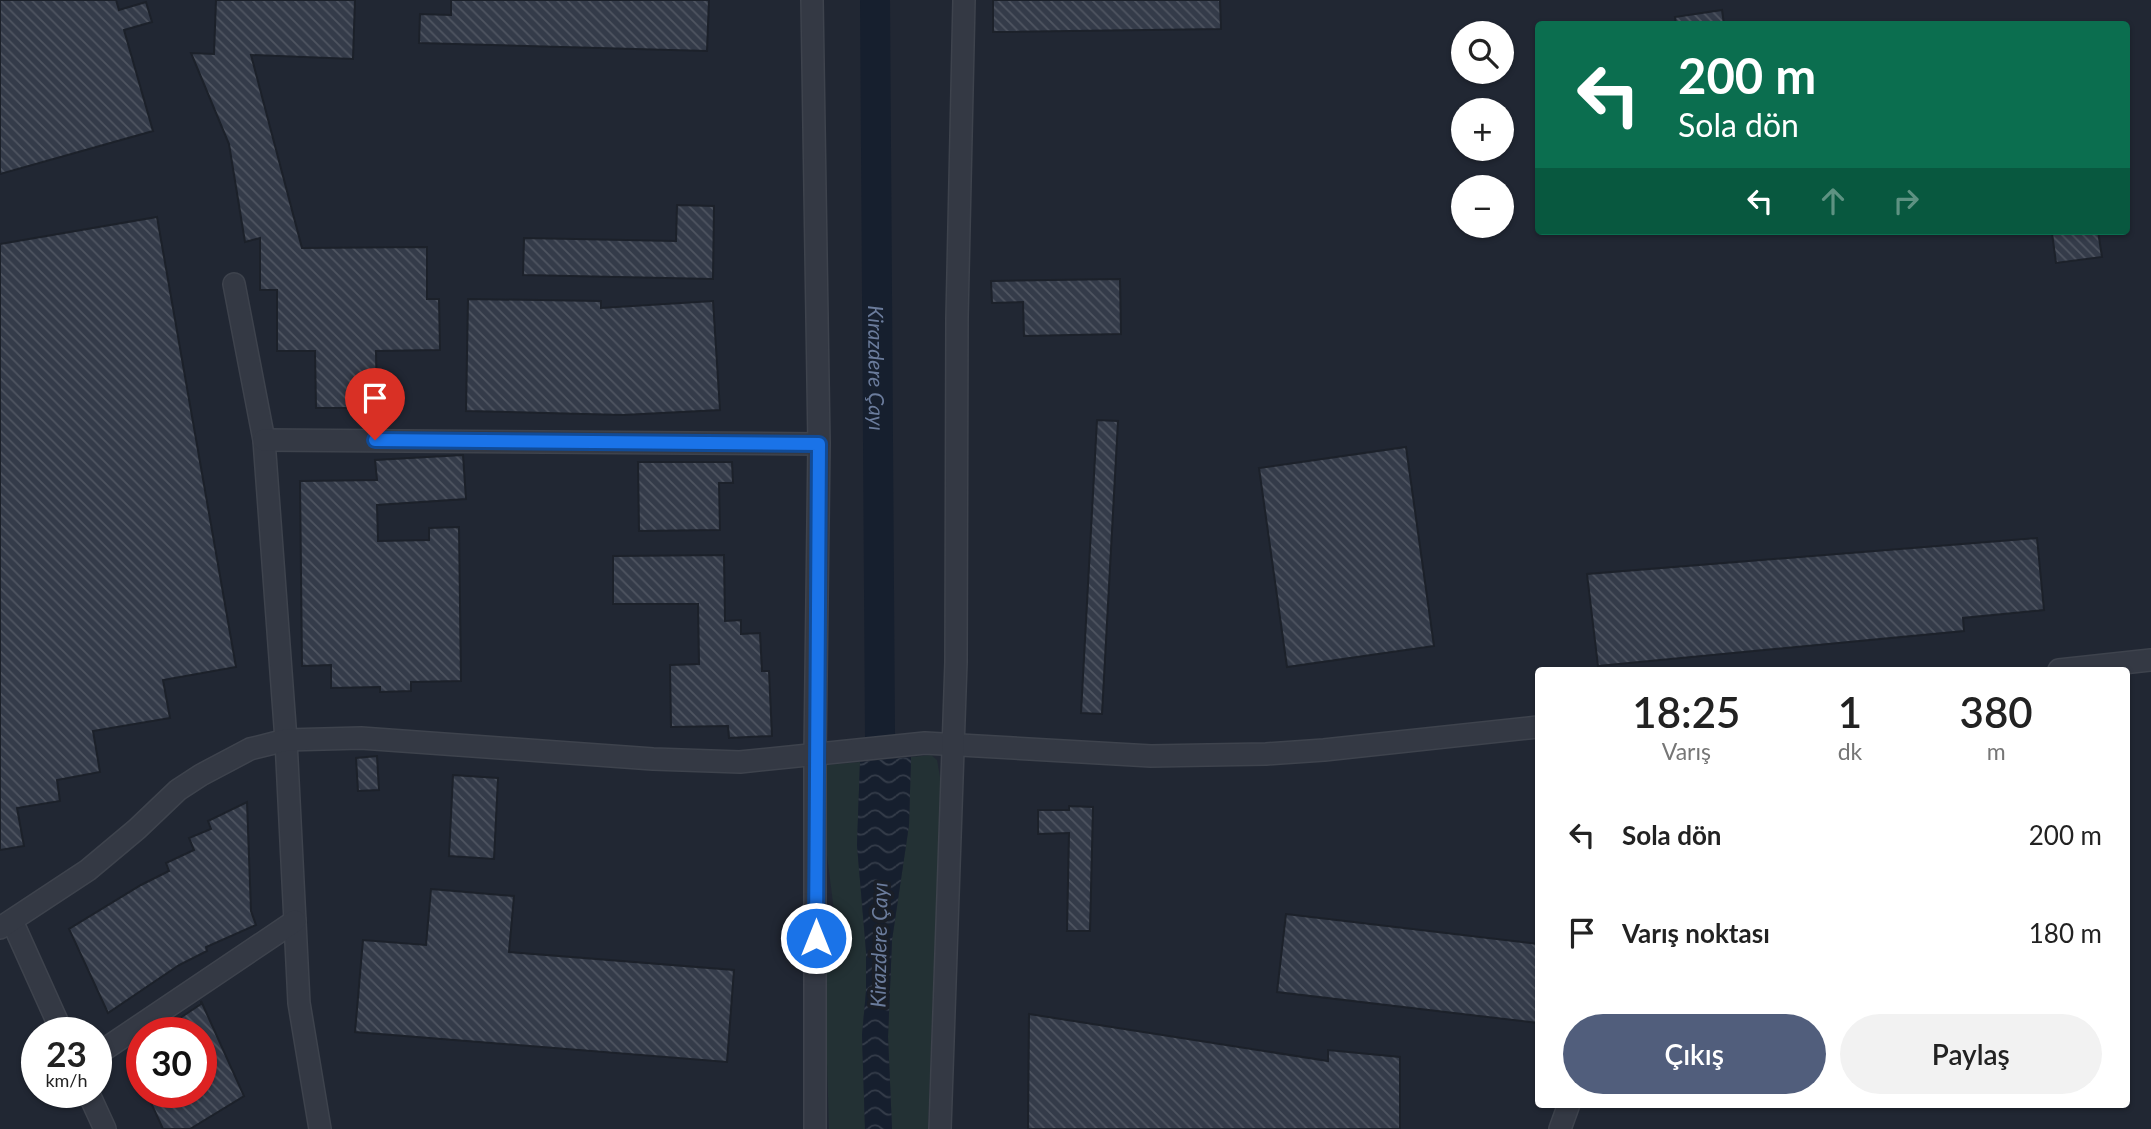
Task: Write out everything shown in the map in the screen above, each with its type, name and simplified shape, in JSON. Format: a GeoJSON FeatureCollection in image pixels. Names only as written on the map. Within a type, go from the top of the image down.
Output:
{"type":"FeatureCollection","features":[{"type":"Feature","properties":{"kind":"street"},"geometry":{"type":"LineString","coordinates":[[812,0],[819,444],[815,755],[816,1129]]}},
{"type":"Feature","properties":{"kind":"street"},"geometry":{"type":"LineString","coordinates":[[940,1129],[956,649],[957,305],[964,0]]}},
{"type":"Feature","properties":{"kind":"street"},"geometry":{"type":"LineString","coordinates":[[234,284],[264,440],[286,740],[299,1003],[320,1129]]}},
{"type":"Feature","properties":{"kind":"street"},"geometry":{"type":"LineString","coordinates":[[264,440],[819,444]]}},
{"type":"Feature","properties":{"kind":"street"},"geometry":{"type":"LineString","coordinates":[[2087,667],[2151,660]]}},
{"type":"Feature","properties":{"kind":"street"},"geometry":{"type":"LineString","coordinates":[[54,1017],[6,925],[88,870],[137,830],[178,790],[250,749],[286,740],[361,738],[707,761],[762,760],[925,743],[1151,756],[1266,754],[1535,727]]}},
{"type":"Feature","properties":{"kind":"street"},"geometry":{"type":"LineString","coordinates":[[112,1044],[295,921]]}},
{"type":"Feature","properties":{"kind":"street"},"geometry":{"type":"LineString","coordinates":[[95,1108],[105,1129]]}},
{"type":"Feature","properties":{"kind":"street"},"geometry":{"type":"LineString","coordinates":[[1560,1129],[1568,1108]]}},
{"type":"Feature","properties":{"kind":"shaded area"},"geometry":{"type":"Polygon","coordinates":[[[931,755],[937,760],[941,782],[928,1129],[892,1129],[888,1037],[892,940],[909,825],[911,757],[931,755]]]}},
{"type":"Feature","properties":{"kind":"shaded area"},"geometry":{"type":"Polygon","coordinates":[[[860,762],[857,845],[866,951],[862,1035],[865,1129],[829,1129],[825,998],[826,955],[834,911],[825,840],[823,790],[826,765],[860,762]]]}},
{"type":"Feature","properties":{"kind":"water"},"geometry":{"type":"Polygon","coordinates":[[[911,757],[909,825],[892,940],[888,1037],[892,1129],[865,1129],[862,1035],[866,951],[857,845],[860,762],[911,757]]]}},
{"type":"Feature","properties":{"kind":"building"},"geometry":{"type":"Polygon","coordinates":[[[0,0],[116,0],[119,10],[146,2],[152,22],[124,30],[153,131],[0,174],[0,0]]]}},
{"type":"Feature","properties":{"kind":"building"},"geometry":{"type":"Polygon","coordinates":[[[216,0],[355,0],[353,59],[251,55],[302,248],[427,247],[427,299],[439,299],[440,350],[376,351],[377,408],[316,408],[315,351],[277,351],[277,290],[260,290],[260,238],[245,242],[229,144],[191,53],[214,54],[216,0]]]}},
{"type":"Feature","properties":{"kind":"building"},"geometry":{"type":"Polygon","coordinates":[[[451,0],[709,0],[707,51],[419,43],[420,14],[451,15],[451,0]]]}},
{"type":"Feature","properties":{"kind":"building"},"geometry":{"type":"Polygon","coordinates":[[[993,0],[1220,0],[1221,29],[993,32],[993,0]]]}},
{"type":"Feature","properties":{"kind":"building"},"geometry":{"type":"Polygon","coordinates":[[[1722,10],[1724,21],[1676,21],[1675,17],[1722,10]]]}},
{"type":"Feature","properties":{"kind":"building"},"geometry":{"type":"Polygon","coordinates":[[[677,205],[714,206],[713,279],[523,275],[524,238],[676,241],[677,205]]]}},
{"type":"Feature","properties":{"kind":"building"},"geometry":{"type":"Polygon","coordinates":[[[157,217],[236,667],[163,680],[170,718],[93,731],[100,772],[57,780],[60,801],[17,808],[24,846],[0,850],[0,244],[157,217]]]}},
{"type":"Feature","properties":{"kind":"building"},"geometry":{"type":"Polygon","coordinates":[[[2052,235],[2099,235],[2102,257],[2056,263],[2052,235]]]}},
{"type":"Feature","properties":{"kind":"building"},"geometry":{"type":"Polygon","coordinates":[[[1120,279],[1121,334],[1024,336],[1023,302],[992,303],[991,281],[1120,279]]]}},
{"type":"Feature","properties":{"kind":"building"},"geometry":{"type":"Polygon","coordinates":[[[468,299],[601,301],[601,308],[713,301],[720,410],[623,415],[466,411],[468,299]]]}},
{"type":"Feature","properties":{"kind":"building"},"geometry":{"type":"Polygon","coordinates":[[[1097,420],[1118,421],[1102,714],[1081,713],[1097,420]]]}},
{"type":"Feature","properties":{"kind":"building"},"geometry":{"type":"Polygon","coordinates":[[[1406,447],[1434,646],[1287,667],[1259,468],[1406,447]]]}},
{"type":"Feature","properties":{"kind":"building"},"geometry":{"type":"Polygon","coordinates":[[[463,455],[466,499],[377,505],[378,541],[429,540],[429,528],[459,527],[461,681],[411,682],[411,691],[380,692],[380,687],[331,688],[331,665],[302,666],[300,481],[377,480],[375,460],[463,455]]]}},
{"type":"Feature","properties":{"kind":"building"},"geometry":{"type":"Polygon","coordinates":[[[638,462],[732,462],[733,483],[719,483],[720,530],[639,531],[638,462]]]}},
{"type":"Feature","properties":{"kind":"building"},"geometry":{"type":"Polygon","coordinates":[[[2037,538],[2044,610],[1963,618],[1964,631],[1598,666],[1587,574],[2037,538]]]}},
{"type":"Feature","properties":{"kind":"building"},"geometry":{"type":"Polygon","coordinates":[[[724,555],[725,621],[741,620],[741,634],[760,633],[762,671],[769,671],[772,736],[729,738],[728,726],[671,727],[670,665],[699,664],[698,604],[613,604],[613,556],[724,555]]]}},
{"type":"Feature","properties":{"kind":"building"},"geometry":{"type":"Polygon","coordinates":[[[377,756],[379,790],[358,791],[356,758],[377,756]]]}},
{"type":"Feature","properties":{"kind":"building"},"geometry":{"type":"Polygon","coordinates":[[[453,775],[498,778],[494,859],[449,856],[453,775]]]}},
{"type":"Feature","properties":{"kind":"building"},"geometry":{"type":"Polygon","coordinates":[[[247,802],[251,911],[256,925],[206,947],[207,951],[179,965],[108,1013],[69,929],[169,871],[166,863],[194,850],[189,838],[211,829],[208,821],[247,802]]]}},
{"type":"Feature","properties":{"kind":"building"},"geometry":{"type":"Polygon","coordinates":[[[1069,806],[1093,807],[1090,931],[1067,931],[1069,833],[1038,834],[1038,810],[1069,810],[1069,806]]]}},
{"type":"Feature","properties":{"kind":"building"},"geometry":{"type":"Polygon","coordinates":[[[431,889],[514,896],[509,952],[734,970],[727,1062],[355,1032],[363,940],[426,945],[431,889]]]}},
{"type":"Feature","properties":{"kind":"building"},"geometry":{"type":"Polygon","coordinates":[[[1286,914],[1535,944],[1535,1023],[1277,992],[1286,914]]]}},
{"type":"Feature","properties":{"kind":"building"},"geometry":{"type":"Polygon","coordinates":[[[201,1001],[208,1017],[182,1017],[201,1004],[201,1001]]]}},
{"type":"Feature","properties":{"kind":"building"},"geometry":{"type":"Polygon","coordinates":[[[1029,1014],[1328,1061],[1328,1050],[1400,1057],[1400,1129],[1028,1129],[1029,1014]]]}},
{"type":"Feature","properties":{"kind":"building"},"geometry":{"type":"Polygon","coordinates":[[[217,1036],[244,1096],[190,1129],[163,1129],[153,1108],[217,1108],[217,1036]]]}},
{"type":"Feature","properties":{"kind":"waterway","name":"Kirazdere Çayı"},"geometry":{"type":"LineString","coordinates":[[875,0],[880,736]]}},
{"type":"Feature","properties":{"kind":"route"},"geometry":{"type":"LineString","coordinates":[[375,440],[819,444],[815,755],[816,938]]}}]}
